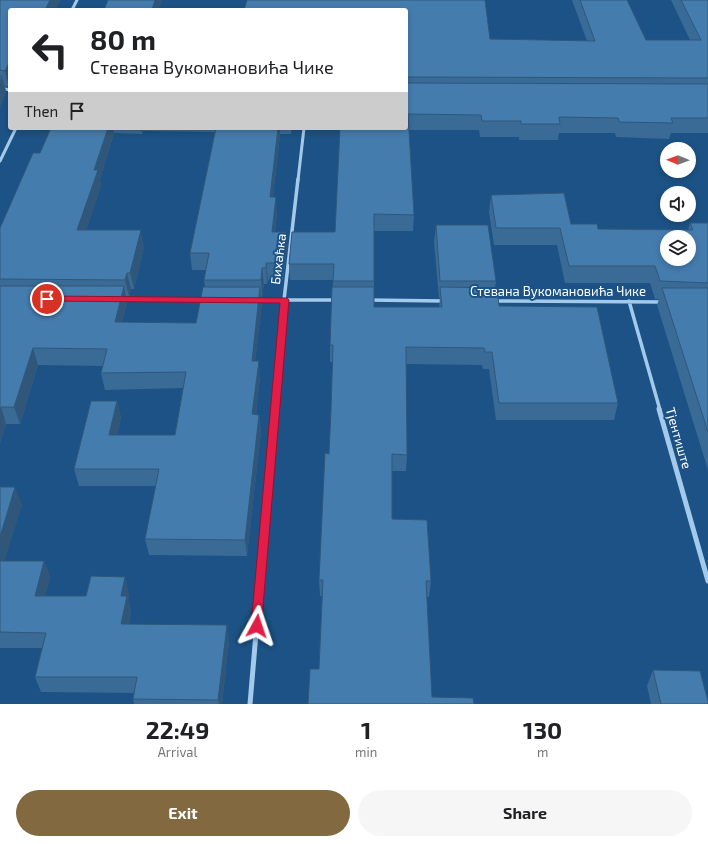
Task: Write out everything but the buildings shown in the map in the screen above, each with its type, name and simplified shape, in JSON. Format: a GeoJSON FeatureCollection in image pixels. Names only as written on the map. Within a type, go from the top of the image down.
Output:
{"type":"FeatureCollection","features":[{"type":"Feature","properties":{"kind":"street"},"geometry":{"type":"LineString","coordinates":[[0,162],[15,130]]}},
{"type":"Feature","properties":{"kind":"street","name":"Бихаћка"},"geometry":{"type":"LineString","coordinates":[[250,704],[284,300],[304,130]]}},
{"type":"Feature","properties":{"kind":"street"},"geometry":{"type":"LineString","coordinates":[[118,299],[213,300]]}},
{"type":"Feature","properties":{"kind":"street"},"geometry":{"type":"LineString","coordinates":[[253,300],[339,300]]}},
{"type":"Feature","properties":{"kind":"street"},"geometry":{"type":"LineString","coordinates":[[363,300],[449,301]]}},
{"type":"Feature","properties":{"kind":"street","name":"Стевана Вукомановића Чике"},"geometry":{"type":"LineString","coordinates":[[488,301],[668,302]]}},
{"type":"Feature","properties":{"kind":"street","name":"Тјентиште"},"geometry":{"type":"LineString","coordinates":[[629,302],[708,581]]}},
{"type":"Feature","properties":{"kind":"route"},"geometry":{"type":"LineString","coordinates":[[47,299],[284,300],[257,626]]}}]}
